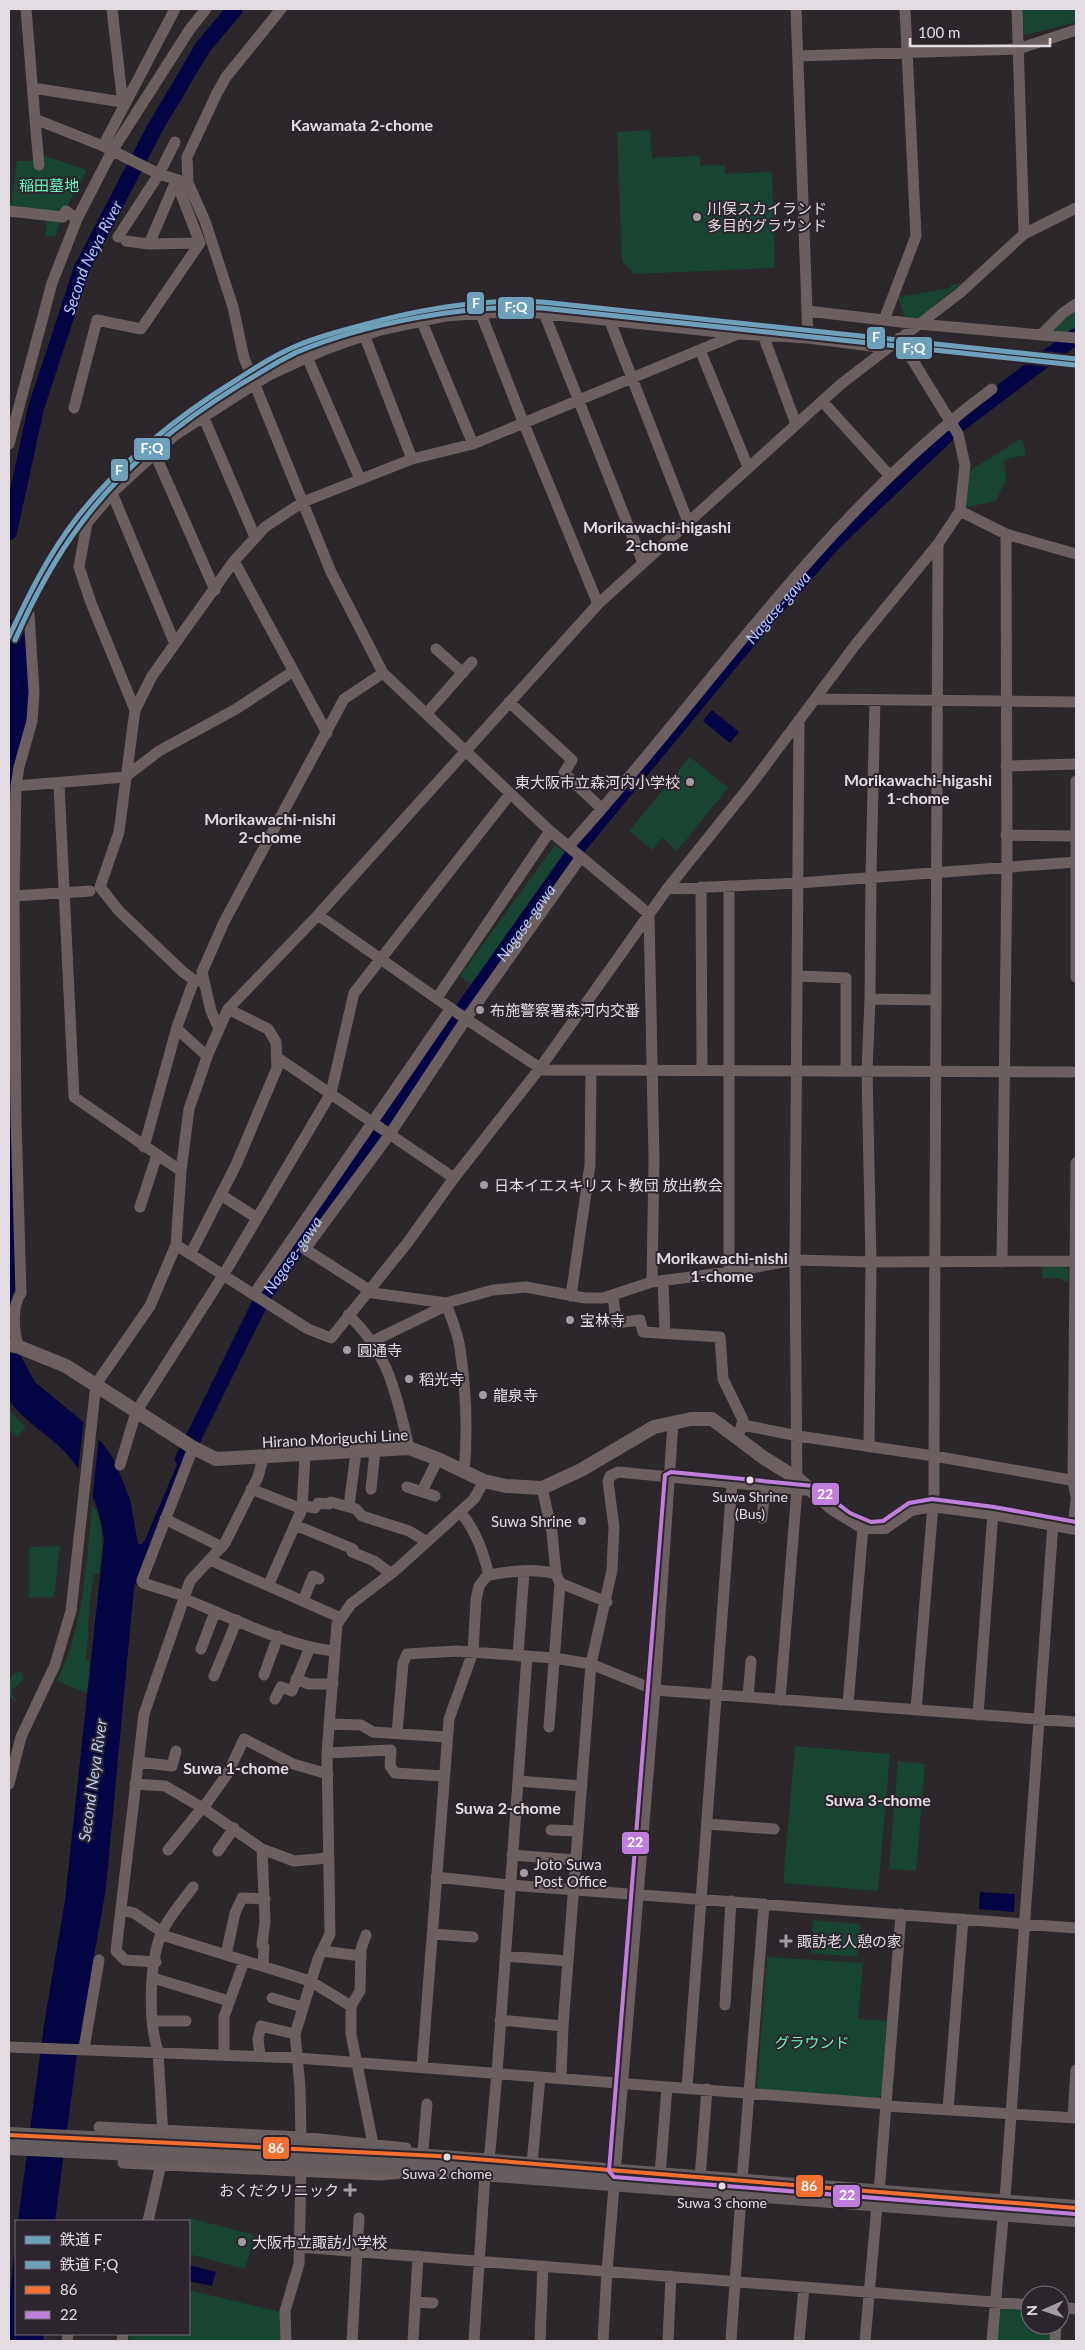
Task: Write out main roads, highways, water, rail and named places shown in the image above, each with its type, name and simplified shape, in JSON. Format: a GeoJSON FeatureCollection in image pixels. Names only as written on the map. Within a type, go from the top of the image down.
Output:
{"type":"FeatureCollection","features":[{"type":"Feature","properties":{"kind":"highway"},"geometry":{"type":"LineString","coordinates":[[9,2135],[377,2154],[439,2163],[878,2199],[1004,2208],[1076,2208]]}},
{"type":"Feature","properties":{"kind":"highway"},"geometry":{"type":"LineString","coordinates":[[9,2147],[377,2154]]}},
{"type":"Feature","properties":{"kind":"highway"},"geometry":{"type":"LineString","coordinates":[[486,2167],[532,2164],[614,2178],[660,2174],[700,2178],[742,2188]]}},
{"type":"Feature","properties":{"kind":"highway"},"geometry":{"type":"LineString","coordinates":[[1004,2208],[1076,2219]]}},
{"type":"Feature","properties":{"kind":"main road","name":"Hirano Moriguchi Line"},"geometry":{"type":"LineString","coordinates":[[15,1346],[66,1366],[190,1446],[216,1460],[409,1448],[438,1459],[484,1481],[506,1486],[542,1488],[581,1470],[643,1432],[691,1418],[712,1419],[740,1431],[764,1458],[797,1484],[863,1526],[885,1527],[910,1509],[932,1505],[994,1512],[1075,1528]]}},
{"type":"Feature","properties":{"kind":"water"},"geometry":{"type":"Polygon","coordinates":[[[25,612],[29,662],[29,700],[26,724],[12,785],[9,810],[9,649],[25,612]]]}},
{"type":"Feature","properties":{"kind":"water"},"geometry":{"type":"Polygon","coordinates":[[[712,710],[739,732],[730,743],[703,721],[712,710]]]}},
{"type":"Feature","properties":{"kind":"water"},"geometry":{"type":"Polygon","coordinates":[[[9,859],[16,1289],[13,1293],[12,1302],[19,1353],[35,1382],[81,1420],[103,1444],[114,1460],[130,1499],[138,1544],[142,1544],[145,1540],[185,1446],[193,1443],[134,1587],[106,1888],[77,2054],[55,2220],[18,2220],[44,2025],[65,1900],[104,1540],[94,1498],[81,1472],[63,1450],[24,1417],[9,1401],[9,859]]]}},
{"type":"Feature","properties":{"kind":"water"},"geometry":{"type":"Polygon","coordinates":[[[980,1892],[1015,1894],[1014,1912],[979,1909],[980,1892]]]}},
{"type":"Feature","properties":{"kind":"water"},"geometry":{"type":"Polygon","coordinates":[[[15,2245],[15,2335],[44,2335],[43,2341],[9,2341],[9,2303],[15,2245]]]}},
{"type":"Feature","properties":{"kind":"water"},"geometry":{"type":"Polygon","coordinates":[[[190,2265],[216,2272],[212,2286],[190,2281],[190,2265]]]}},
{"type":"Feature","properties":{"kind":"waterway","name":"Second Neya River"},"geometry":{"type":"LineString","coordinates":[[9,532],[36,408],[82,268],[155,128],[203,47],[235,9]]}},
{"type":"Feature","properties":{"kind":"waterway","name":"Nagase-gawa"},"geometry":{"type":"LineString","coordinates":[[183,1459],[264,1295],[389,1114],[579,846],[765,620],[835,541],[954,428],[1076,336]]}},
{"type":"Feature","properties":{"kind":"waterway","name":"Second Neya River"},"geometry":{"type":"LineString","coordinates":[[9,627],[12,664]]}},
{"type":"Feature","properties":{"kind":"rail line","name":"F"},"geometry":{"type":"LineString","coordinates":[[9,637],[39,576],[56,547],[76,519],[93,498],[131,459],[171,425],[259,366],[302,343],[385,319],[474,303],[542,302],[1076,359]]}},
{"type":"Feature","properties":{"kind":"rail line","name":"F;Q"},"geometry":{"type":"LineString","coordinates":[[15,640],[44,581],[61,552],[97,504],[134,464],[196,414],[241,384],[297,352],[354,332],[385,324],[450,313],[482,309],[542,308],[1075,365]]}},
{"type":"Feature","properties":{"kind":"place","name":"川俣スカイランド 多目的グラウンド"},"geometry":{"type":"Point","coordinates":[697,217]}},
{"type":"Feature","properties":{"kind":"place","name":"東大阪市立森河内小学校"},"geometry":{"type":"Point","coordinates":[690,782]}},
{"type":"Feature","properties":{"kind":"place","name":"布施警察署森河内交番"},"geometry":{"type":"Point","coordinates":[480,1010]}},
{"type":"Feature","properties":{"kind":"place","name":"日本イエスキリスト教団 放出教会"},"geometry":{"type":"Point","coordinates":[484,1185]}},
{"type":"Feature","properties":{"kind":"place","name":"宝林寺"},"geometry":{"type":"Point","coordinates":[570,1320]}},
{"type":"Feature","properties":{"kind":"place","name":"圓通寺"},"geometry":{"type":"Point","coordinates":[347,1350]}},
{"type":"Feature","properties":{"kind":"place","name":"稻光寺"},"geometry":{"type":"Point","coordinates":[409,1379]}},
{"type":"Feature","properties":{"kind":"place","name":"龍泉寺"},"geometry":{"type":"Point","coordinates":[483,1395]}},
{"type":"Feature","properties":{"kind":"place","name":"Suwa Shrine (Bus)"},"geometry":{"type":"Point","coordinates":[750,1480]}},
{"type":"Feature","properties":{"kind":"place","name":"Suwa Shrine"},"geometry":{"type":"Point","coordinates":[582,1521]}},
{"type":"Feature","properties":{"kind":"place","name":"Joto Suwa Post Office"},"geometry":{"type":"Point","coordinates":[524,1873]}},
{"type":"Feature","properties":{"kind":"place","name":"諏訪老人憩の家"},"geometry":{"type":"Point","coordinates":[786,1941]}},
{"type":"Feature","properties":{"kind":"place","name":"Suwa 2 chome"},"geometry":{"type":"Point","coordinates":[447,2157]}},
{"type":"Feature","properties":{"kind":"place","name":"Suwa 3 chome"},"geometry":{"type":"Point","coordinates":[722,2186]}},
{"type":"Feature","properties":{"kind":"place","name":"おくだクリニック"},"geometry":{"type":"Point","coordinates":[350,2190]}},
{"type":"Feature","properties":{"kind":"place","name":"大阪市立諏訪小学校"},"geometry":{"type":"Point","coordinates":[242,2242]}},
{"type":"Feature","properties":{"kind":"district","name":"Kawamata 2-chome"},"geometry":{"type":"Point","coordinates":[362,124]}},
{"type":"Feature","properties":{"kind":"district","name":"Morikawachi-higashi 2-chome"},"geometry":{"type":"Point","coordinates":[657,535]}},
{"type":"Feature","properties":{"kind":"district","name":"Morikawachi-higashi 1-chome"},"geometry":{"type":"Point","coordinates":[918,788]}},
{"type":"Feature","properties":{"kind":"district","name":"Morikawachi-nishi 2-chome"},"geometry":{"type":"Point","coordinates":[270,827]}},
{"type":"Feature","properties":{"kind":"district","name":"Morikawachi-nishi 1-chome"},"geometry":{"type":"Point","coordinates":[722,1266]}},
{"type":"Feature","properties":{"kind":"district","name":"Suwa 1-chome"},"geometry":{"type":"Point","coordinates":[236,1767]}},
{"type":"Feature","properties":{"kind":"district","name":"Suwa 3-chome"},"geometry":{"type":"Point","coordinates":[878,1799]}},
{"type":"Feature","properties":{"kind":"district","name":"Suwa 2-chome"},"geometry":{"type":"Point","coordinates":[508,1807]}},
{"type":"Feature","properties":{"kind":"park label","name":"稲田墓地"},"geometry":{"type":"Point","coordinates":[49,185]}},
{"type":"Feature","properties":{"kind":"park label","name":"グラウンド"},"geometry":{"type":"Point","coordinates":[812,2042]}}]}
